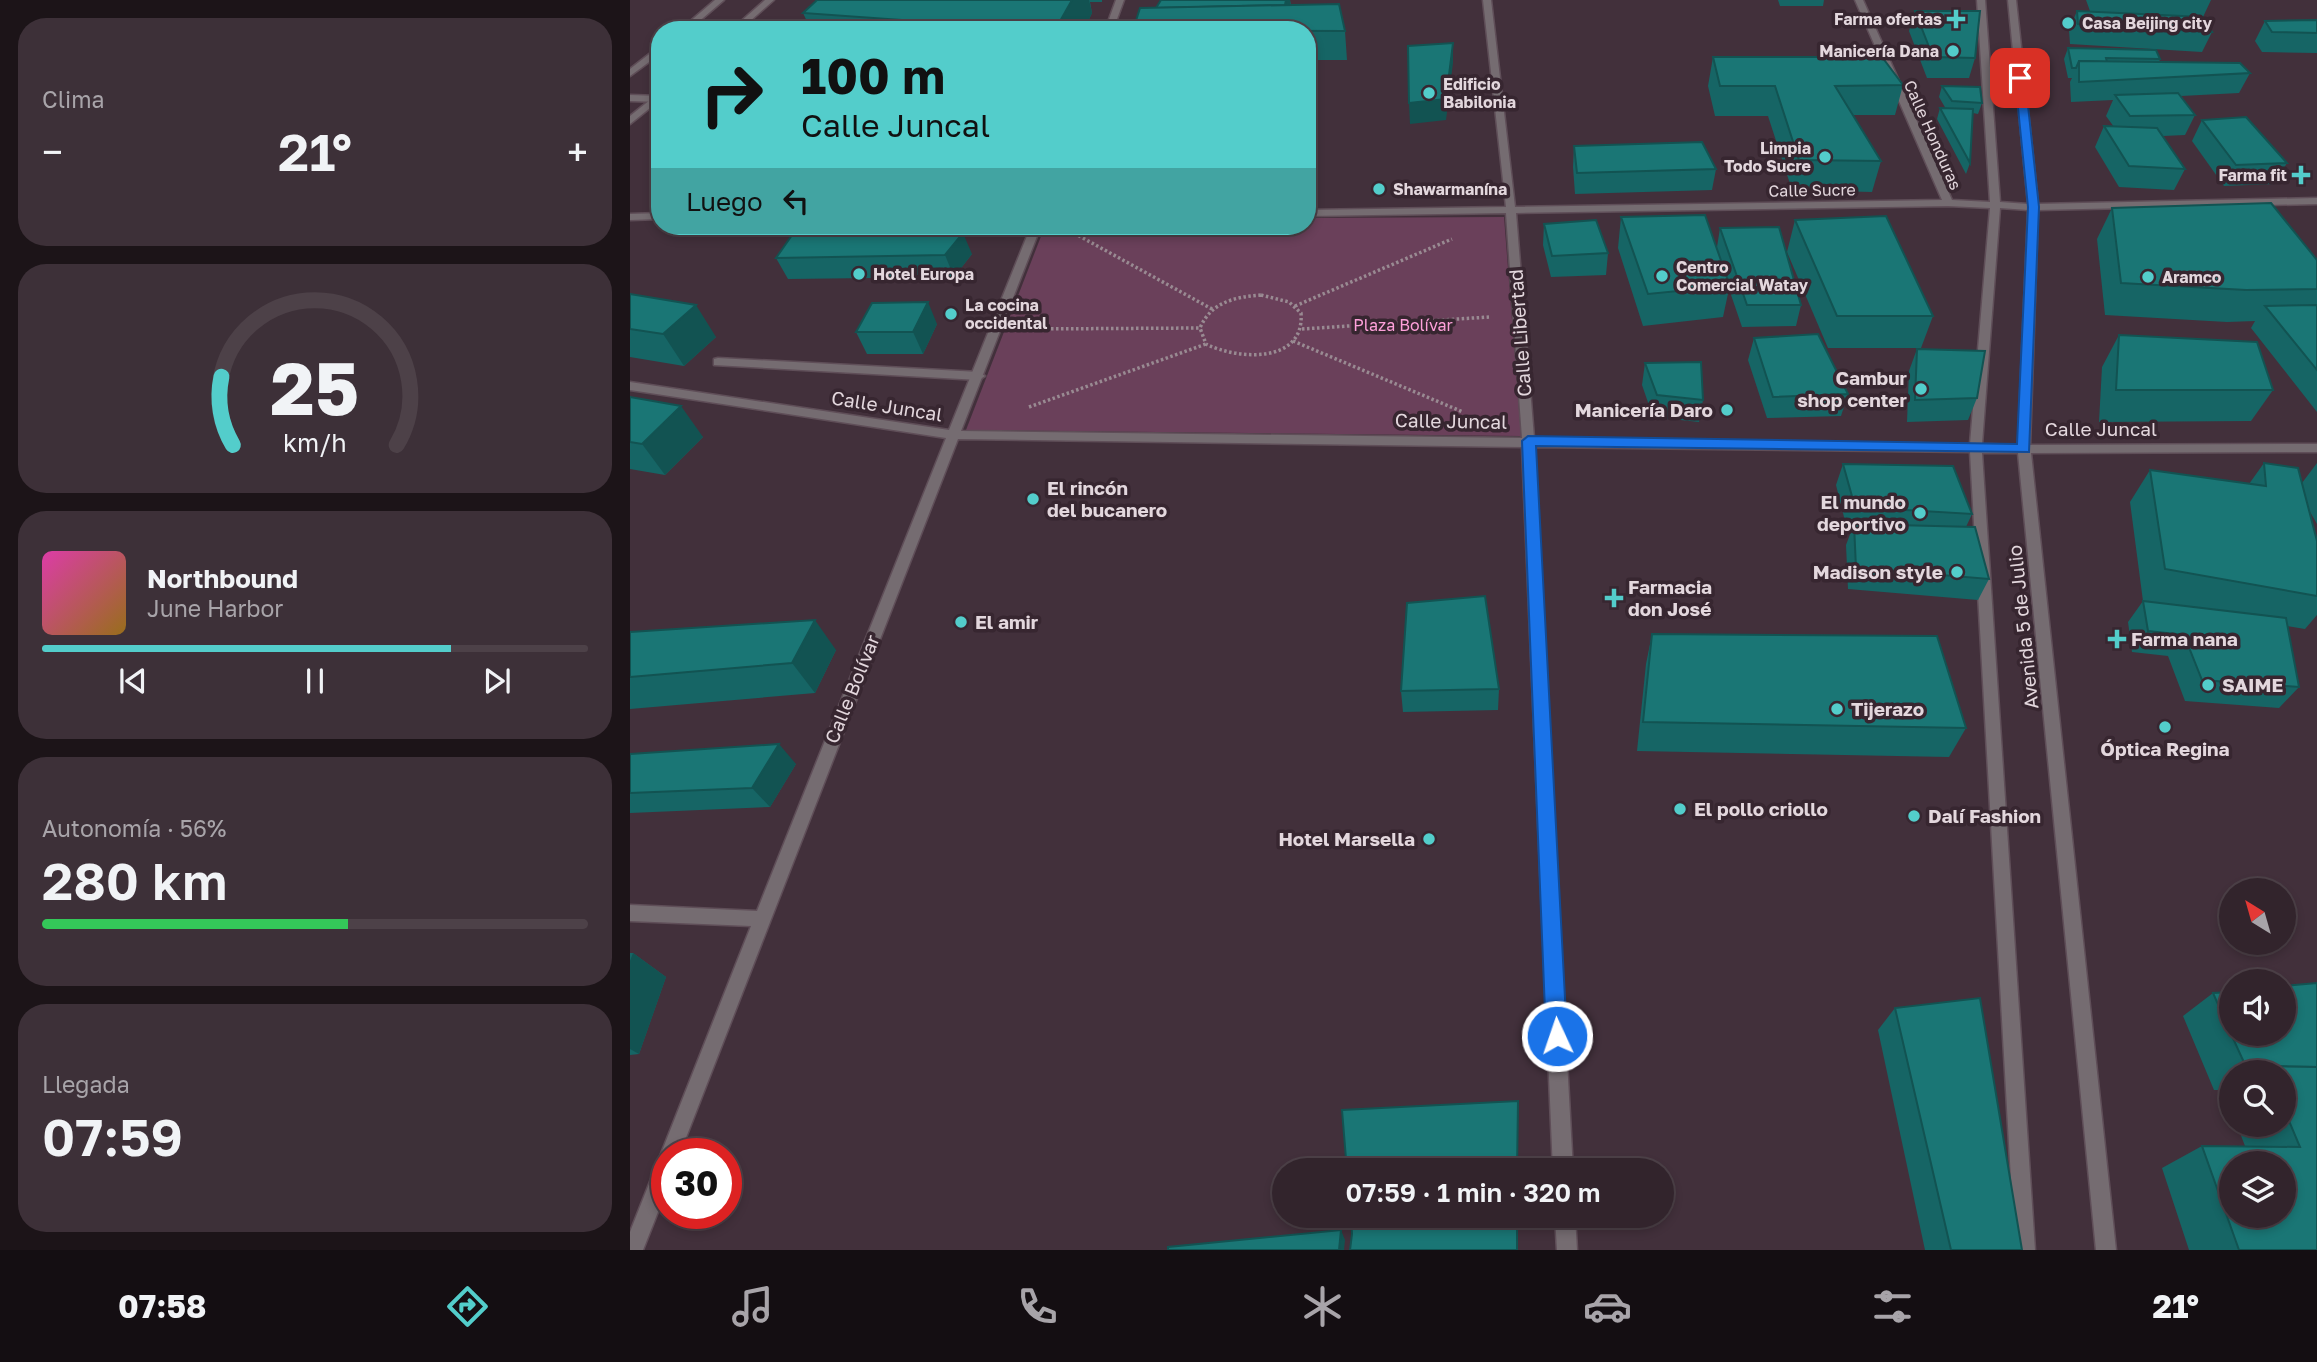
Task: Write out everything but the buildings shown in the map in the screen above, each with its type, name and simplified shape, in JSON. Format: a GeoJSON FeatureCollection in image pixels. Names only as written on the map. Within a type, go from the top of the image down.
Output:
{"type":"FeatureCollection","features":[{"type":"Feature","properties":{"kind":"street"},"geometry":{"type":"LineString","coordinates":[[695,21],[720,0]]}},
{"type":"Feature","properties":{"kind":"street"},"geometry":{"type":"LineString","coordinates":[[746,21],[771,0]]}},
{"type":"Feature","properties":{"kind":"street"},"geometry":{"type":"LineString","coordinates":[[1112,21],[1120,0]]}},
{"type":"Feature","properties":{"kind":"street","name":"Calle Libertad"},"geometry":{"type":"LineString","coordinates":[[1487,0],[1511,212],[1528,441],[1562,1158]]}},
{"type":"Feature","properties":{"kind":"street","name":"Calle Honduras"},"geometry":{"type":"LineString","coordinates":[[1859,0],[1948,203]]}},
{"type":"Feature","properties":{"kind":"street","name":"Avenida 5 de Julio"},"geometry":{"type":"LineString","coordinates":[[1981,0],[1995,206],[1976,448],[2025,1250]]}},
{"type":"Feature","properties":{"kind":"street","name":"Avenida 5 de Julio"},"geometry":{"type":"LineString","coordinates":[[2012,0],[2034,207],[2024,449],[2106,1250]]}},
{"type":"Feature","properties":{"kind":"street"},"geometry":{"type":"LineString","coordinates":[[630,73],[651,57]]}},
{"type":"Feature","properties":{"kind":"street"},"geometry":{"type":"LineString","coordinates":[[630,98],[651,97]]}},
{"type":"Feature","properties":{"kind":"street"},"geometry":{"type":"LineString","coordinates":[[630,121],[651,103]]}},
{"type":"Feature","properties":{"kind":"street","name":"Calle Sucre"},"geometry":{"type":"LineString","coordinates":[[1316,214],[1948,203],[2034,207],[2317,201]]}},
{"type":"Feature","properties":{"kind":"street"},"geometry":{"type":"LineString","coordinates":[[630,216],[651,216]]}},
{"type":"Feature","properties":{"kind":"street","name":"Calle Bolívar"},"geometry":{"type":"LineString","coordinates":[[676,1138],[953,435],[979,376],[1032,235]]}},
{"type":"Feature","properties":{"kind":"street"},"geometry":{"type":"LineString","coordinates":[[718,362],[979,376]]}},
{"type":"Feature","properties":{"kind":"street","name":"Calle Juncal"},"geometry":{"type":"LineString","coordinates":[[630,386],[953,435],[2024,449],[2317,448]]}},
{"type":"Feature","properties":{"kind":"street"},"geometry":{"type":"LineString","coordinates":[[630,913],[761,919]]}},
{"type":"Feature","properties":{"kind":"street"},"geometry":{"type":"LineString","coordinates":[[633,1250],[651,1204]]}},
{"type":"Feature","properties":{"kind":"street"},"geometry":{"type":"LineString","coordinates":[[1566,1228],[1567,1250]]}},
{"type":"Feature","properties":{"kind":"path"},"geometry":{"type":"LineString","coordinates":[[1076,235],[1212,309]]}},
{"type":"Feature","properties":{"kind":"path"},"geometry":{"type":"LineString","coordinates":[[1295,306],[1455,238]]}},
{"type":"Feature","properties":{"kind":"path"},"geometry":{"type":"LineString","coordinates":[[1261,295],[1276,297],[1295,306],[1303,321],[1302,329],[1293,341],[1269,354],[1254,356],[1226,354],[1206,344],[1200,328],[1212,309],[1233,299],[1261,295]]}},
{"type":"Feature","properties":{"kind":"path"},"geometry":{"type":"LineString","coordinates":[[1302,329],[1519,315]]}},
{"type":"Feature","properties":{"kind":"path"},"geometry":{"type":"LineString","coordinates":[[995,329],[1200,328]]}},
{"type":"Feature","properties":{"kind":"path"},"geometry":{"type":"LineString","coordinates":[[1293,341],[1470,415]]}},
{"type":"Feature","properties":{"kind":"path"},"geometry":{"type":"LineString","coordinates":[[1016,411],[1206,344]]}},
{"type":"Feature","properties":{"kind":"green space","name":"Plaza Bolívar"},"geometry":{"type":"Polygon","coordinates":[[[1504,217],[1521,436],[966,430],[1042,235],[1316,235],[1316,218],[1504,217]]]}},
{"type":"Feature","properties":{"kind":"place","name":"Farma ofertas"},"geometry":{"type":"Point","coordinates":[1956,19]}},
{"type":"Feature","properties":{"kind":"place","name":"Casa Beijing city"},"geometry":{"type":"Point","coordinates":[2068,23]}},
{"type":"Feature","properties":{"kind":"place","name":"Manicería Dana"},"geometry":{"type":"Point","coordinates":[1953,51]}},
{"type":"Feature","properties":{"kind":"place","name":"Edificio Babilonia"},"geometry":{"type":"Point","coordinates":[1429,93]}},
{"type":"Feature","properties":{"kind":"place","name":"Limpia Todo Sucre"},"geometry":{"type":"Point","coordinates":[1825,157]}},
{"type":"Feature","properties":{"kind":"place","name":"Farma fit"},"geometry":{"type":"Point","coordinates":[2301,175]}},
{"type":"Feature","properties":{"kind":"place","name":"Shawarmanína"},"geometry":{"type":"Point","coordinates":[1379,189]}},
{"type":"Feature","properties":{"kind":"place","name":"Hotel Europa"},"geometry":{"type":"Point","coordinates":[859,274]}},
{"type":"Feature","properties":{"kind":"place","name":"Centro Comercial Watay"},"geometry":{"type":"Point","coordinates":[1662,276]}},
{"type":"Feature","properties":{"kind":"place","name":"Aramco"},"geometry":{"type":"Point","coordinates":[2148,277]}},
{"type":"Feature","properties":{"kind":"place","name":"La cocina occidental"},"geometry":{"type":"Point","coordinates":[951,314]}},
{"type":"Feature","properties":{"kind":"place","name":"Cambur shop center"},"geometry":{"type":"Point","coordinates":[1921,389]}},
{"type":"Feature","properties":{"kind":"place","name":"Manicería Daro"},"geometry":{"type":"Point","coordinates":[1727,410]}},
{"type":"Feature","properties":{"kind":"place","name":"El rincón del bucanero"},"geometry":{"type":"Point","coordinates":[1033,499]}},
{"type":"Feature","properties":{"kind":"place","name":"El mundo deportivo"},"geometry":{"type":"Point","coordinates":[1920,513]}},
{"type":"Feature","properties":{"kind":"place","name":"Madison style"},"geometry":{"type":"Point","coordinates":[1957,572]}},
{"type":"Feature","properties":{"kind":"place","name":"Farmacia don José"},"geometry":{"type":"Point","coordinates":[1614,598]}},
{"type":"Feature","properties":{"kind":"place","name":"El amir"},"geometry":{"type":"Point","coordinates":[961,622]}},
{"type":"Feature","properties":{"kind":"place","name":"Farma nana"},"geometry":{"type":"Point","coordinates":[2117,639]}},
{"type":"Feature","properties":{"kind":"place","name":"SAIME"},"geometry":{"type":"Point","coordinates":[2208,685]}},
{"type":"Feature","properties":{"kind":"place","name":"Tijerazo"},"geometry":{"type":"Point","coordinates":[1837,709]}},
{"type":"Feature","properties":{"kind":"place","name":"Óptica Regina"},"geometry":{"type":"Point","coordinates":[2165,727]}},
{"type":"Feature","properties":{"kind":"place","name":"El pollo criollo"},"geometry":{"type":"Point","coordinates":[1680,809]}},
{"type":"Feature","properties":{"kind":"place","name":"Dalí Fashion"},"geometry":{"type":"Point","coordinates":[1914,816]}},
{"type":"Feature","properties":{"kind":"place","name":"Hotel Marsella"},"geometry":{"type":"Point","coordinates":[1429,839]}},
{"type":"Feature","properties":{"kind":"route"},"geometry":{"type":"LineString","coordinates":[[1557,1036],[1528,441],[2024,449],[2034,207],[2020,78]]}}]}
